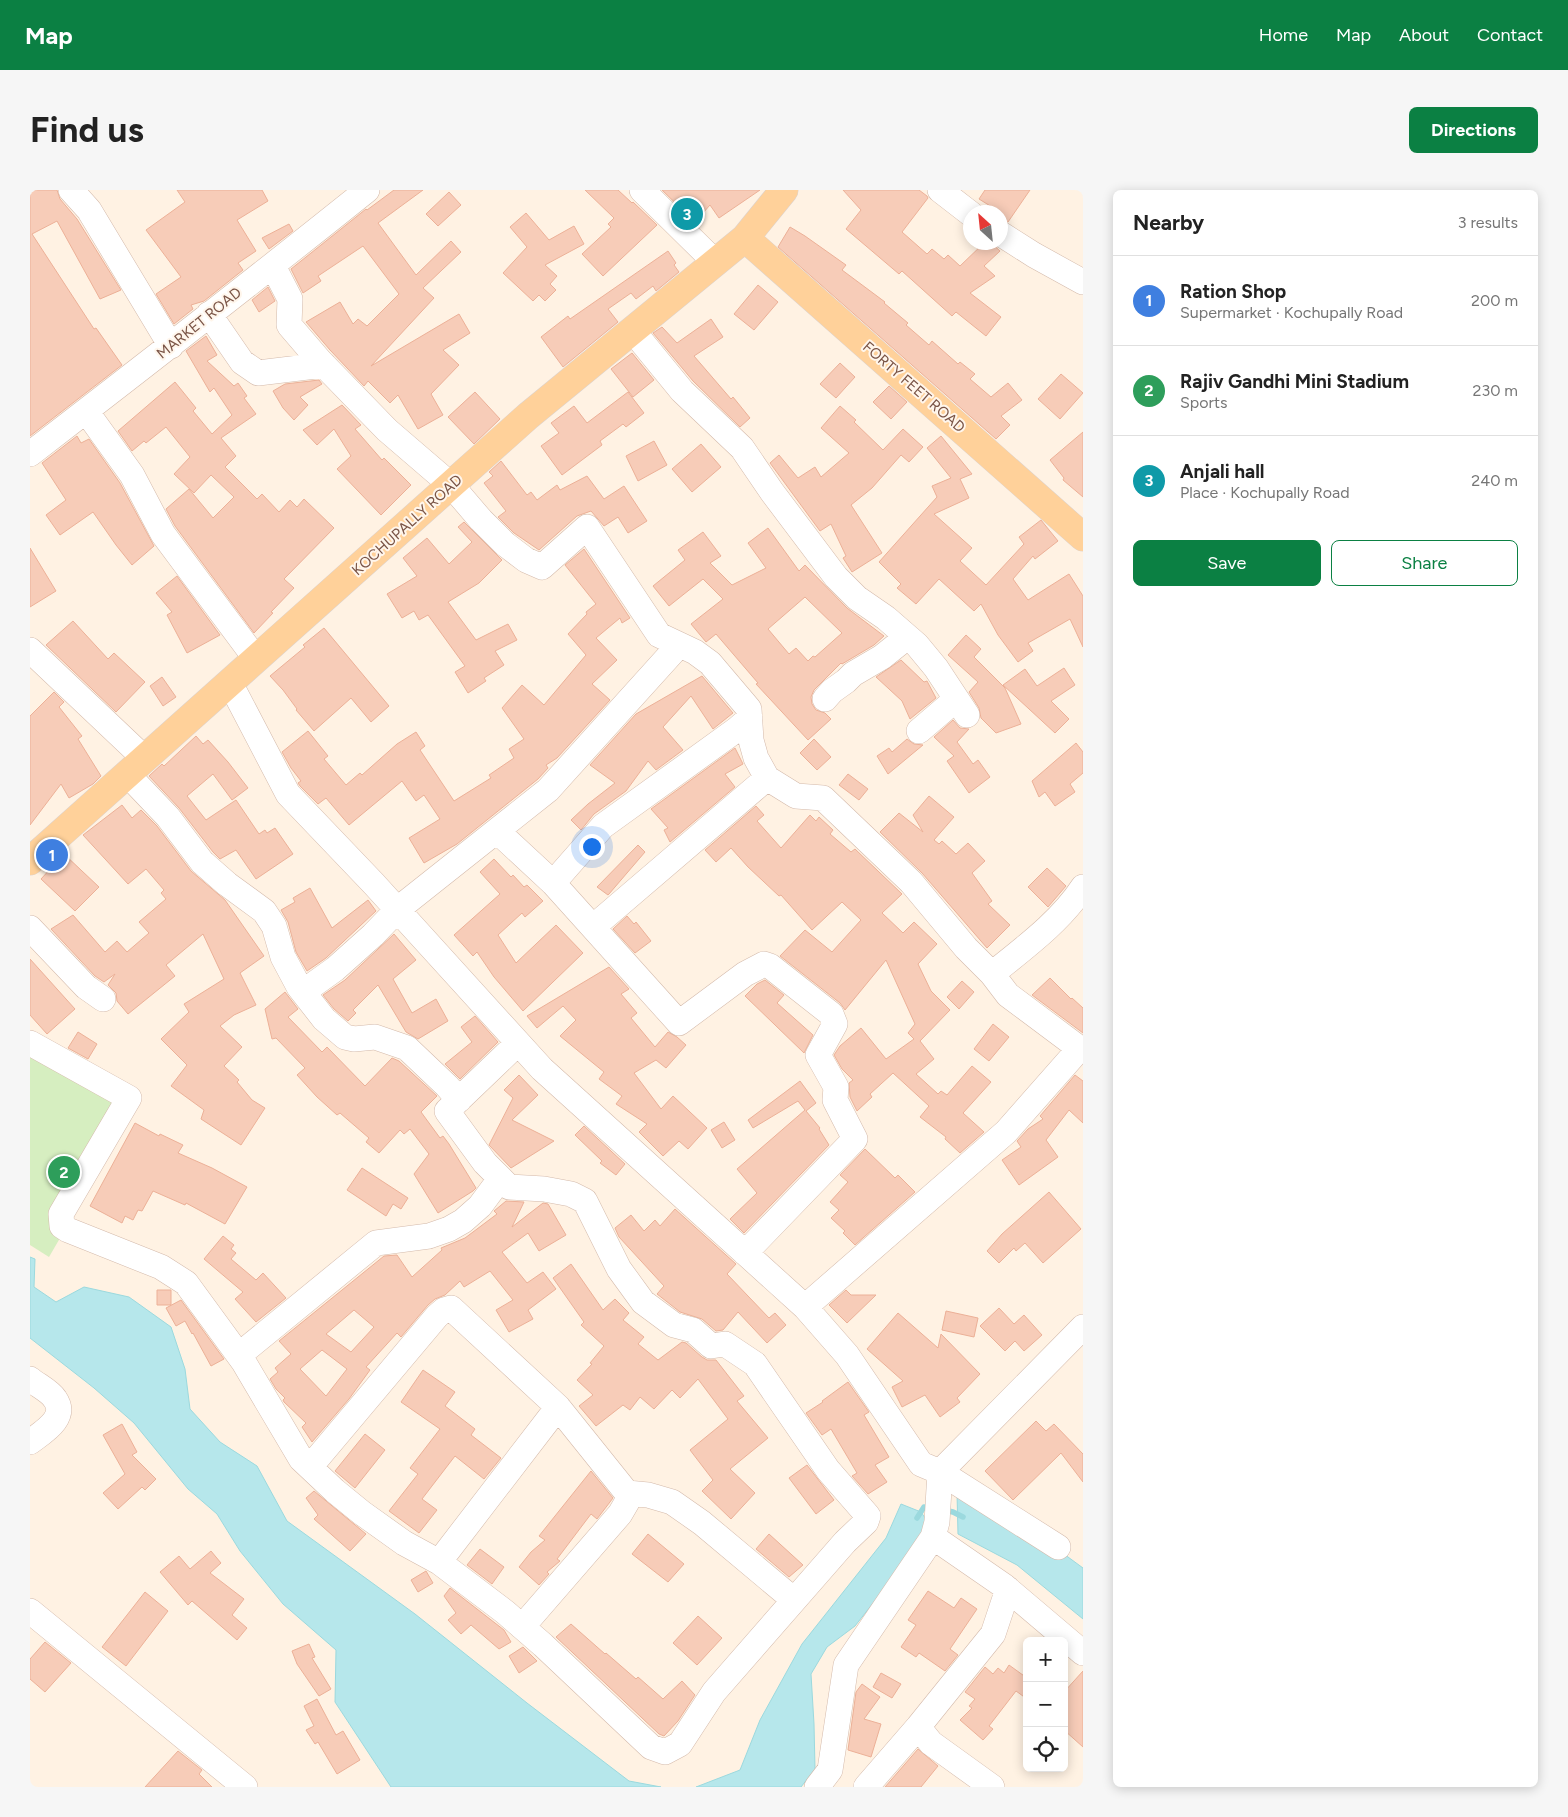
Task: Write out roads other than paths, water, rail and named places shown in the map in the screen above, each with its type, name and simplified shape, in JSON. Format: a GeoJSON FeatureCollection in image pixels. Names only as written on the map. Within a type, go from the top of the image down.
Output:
{"type":"FeatureCollection","features":[{"type":"Feature","properties":{"kind":"main road","name":"KOCHUPALLY ROAD"},"geometry":{"type":"LineString","coordinates":[[30,861],[528,416],[633,332],[745,238],[779,191]]}},
{"type":"Feature","properties":{"kind":"main road","name":"FORTY FEET ROAD"},"geometry":{"type":"LineString","coordinates":[[745,238],[1083,537]]}},
{"type":"Feature","properties":{"kind":"street"},"geometry":{"type":"LineString","coordinates":[[71,190],[89,210],[172,346]]}},
{"type":"Feature","properties":{"kind":"street","name":"MARKET ROAD"},"geometry":{"type":"LineString","coordinates":[[30,454],[172,346],[209,314],[273,266],[367,190]]}},
{"type":"Feature","properties":{"kind":"street"},"geometry":{"type":"LineString","coordinates":[[642,190],[716,263]]}},
{"type":"Feature","properties":{"kind":"street"},"geometry":{"type":"LineString","coordinates":[[940,190],[963,208]]}},
{"type":"Feature","properties":{"kind":"street"},"geometry":{"type":"LineString","coordinates":[[1008,239],[1083,282]]}},
{"type":"Feature","properties":{"kind":"street"},"geometry":{"type":"LineString","coordinates":[[273,266],[290,299],[289,325],[324,366],[387,430],[451,485],[481,520],[505,544],[526,560],[542,567],[587,527],[659,634],[695,652],[710,663],[749,709],[751,740],[756,758],[767,778],[796,796],[822,798],[911,882],[966,948],[992,974],[1008,994],[1081,1049],[1006,1132],[805,1307]]}},
{"type":"Feature","properties":{"kind":"street"},"geometry":{"type":"LineString","coordinates":[[209,314],[242,362],[258,373],[324,366]]}},
{"type":"Feature","properties":{"kind":"street"},"geometry":{"type":"LineString","coordinates":[[633,332],[682,391],[742,448],[772,492],[836,577],[857,598],[886,618],[917,645],[936,668],[962,708],[947,707],[919,731]]}},
{"type":"Feature","properties":{"kind":"street"},"geometry":{"type":"LineString","coordinates":[[86,411],[132,475],[163,534],[256,659]]}},
{"type":"Feature","properties":{"kind":"street"},"geometry":{"type":"LineString","coordinates":[[825,699],[853,674],[882,657],[907,637]]}},
{"type":"Feature","properties":{"kind":"street"},"geometry":{"type":"LineString","coordinates":[[303,992],[335,969],[373,935],[398,909],[548,790],[679,645]]}},
{"type":"Feature","properties":{"kind":"street"},"geometry":{"type":"LineString","coordinates":[[30,650],[136,767],[168,818],[202,862],[227,884],[264,911],[274,926],[283,957],[303,992],[324,1019],[345,1037],[354,1039],[375,1037],[406,1048],[447,1086],[459,1100]]}},
{"type":"Feature","properties":{"kind":"street"},"geometry":{"type":"LineString","coordinates":[[230,683],[288,794],[398,909],[542,1069],[805,1307],[848,1354],[921,1464],[941,1478],[1058,1547]]}},
{"type":"Feature","properties":{"kind":"street"},"geometry":{"type":"LineString","coordinates":[[554,883],[603,826],[729,736],[750,718]]}},
{"type":"Feature","properties":{"kind":"street"},"geometry":{"type":"LineString","coordinates":[[593,927],[767,778]]}},
{"type":"Feature","properties":{"kind":"street"},"geometry":{"type":"LineString","coordinates":[[497,831],[554,883],[679,1022],[745,974],[764,964],[770,966],[831,1014],[835,1024],[818,1055],[836,1087],[834,1100],[855,1139],[745,1253]]}},
{"type":"Feature","properties":{"kind":"street"},"geometry":{"type":"LineString","coordinates":[[992,974],[1036,938],[1061,914],[1083,887]]}},
{"type":"Feature","properties":{"kind":"street"},"geometry":{"type":"LineString","coordinates":[[30,928],[86,987],[103,998]]}},
{"type":"Feature","properties":{"kind":"street"},"geometry":{"type":"LineString","coordinates":[[30,1043],[130,1098],[61,1214],[62,1226],[161,1267],[186,1283],[239,1356],[301,1459],[362,1513],[404,1543],[439,1562],[479,1591],[522,1627],[651,1748],[665,1752],[680,1744],[714,1692],[845,1542],[866,1522],[868,1516],[828,1470],[755,1364],[725,1344],[711,1346],[693,1330],[674,1324],[643,1302],[619,1269],[586,1202],[571,1194],[544,1189],[509,1187],[485,1164],[447,1111],[518,1043]]}},
{"type":"Feature","properties":{"kind":"street"},"geometry":{"type":"LineString","coordinates":[[239,1356],[376,1243],[429,1236],[463,1221],[480,1206],[500,1179]]}},
{"type":"Feature","properties":{"kind":"street"},"geometry":{"type":"LineString","coordinates":[[310,1467],[437,1316],[444,1310],[451,1308],[558,1407],[627,1492],[627,1502],[620,1514],[522,1627]]}},
{"type":"Feature","properties":{"kind":"street"},"geometry":{"type":"LineString","coordinates":[[817,1787],[830,1770],[846,1665],[935,1529],[941,1478],[1083,1327]]}},
{"type":"Feature","properties":{"kind":"street"},"geometry":{"type":"LineString","coordinates":[[30,1379],[55,1399],[59,1410],[56,1421],[30,1442]]}},
{"type":"Feature","properties":{"kind":"street"},"geometry":{"type":"LineString","coordinates":[[439,1562],[558,1407]]}},
{"type":"Feature","properties":{"kind":"street"},"geometry":{"type":"LineString","coordinates":[[627,1492],[648,1495],[672,1502],[702,1523],[794,1600]]}},
{"type":"Feature","properties":{"kind":"street"},"geometry":{"type":"LineString","coordinates":[[935,1529],[1083,1653]]}},
{"type":"Feature","properties":{"kind":"street"},"geometry":{"type":"LineString","coordinates":[[866,1787],[918,1727],[993,1634],[1008,1589]]}},
{"type":"Feature","properties":{"kind":"street"},"geometry":{"type":"LineString","coordinates":[[30,1611],[245,1787]]}},
{"type":"Feature","properties":{"kind":"street"},"geometry":{"type":"LineString","coordinates":[[918,1727],[931,1744],[992,1787]]}},
{"type":"Feature","properties":{"kind":"water"},"geometry":{"type":"Polygon","coordinates":[[[30,1257],[35,1259],[34,1287],[56,1302],[84,1287],[129,1297],[171,1327],[185,1369],[190,1409],[220,1442],[257,1466],[287,1521],[415,1614],[629,1781],[661,1787],[391,1787],[335,1702],[336,1650],[283,1604],[240,1551],[217,1514],[188,1489],[134,1423],[94,1388],[30,1338],[30,1257]]]}},
{"type":"Feature","properties":{"kind":"water"},"geometry":{"type":"Polygon","coordinates":[[[957,1493],[1019,1521],[1083,1568],[1083,1619],[1017,1565],[958,1534],[957,1493]]]}},
{"type":"Feature","properties":{"kind":"water"},"geometry":{"type":"Polygon","coordinates":[[[901,1504],[921,1512],[932,1528],[855,1626],[827,1647],[811,1674],[815,1769],[801,1787],[696,1787],[740,1770],[760,1720],[802,1644],[886,1538],[901,1504]]]}},
{"type":"Feature","properties":{"kind":"waterway"},"geometry":{"type":"LineString","coordinates":[[917,1518],[924,1507],[932,1509]]}},
{"type":"Feature","properties":{"kind":"waterway"},"geometry":{"type":"LineString","coordinates":[[944,1510],[963,1517]]}},
{"type":"Feature","properties":{"kind":"place","name":"Anjali hall"},"geometry":{"type":"Point","coordinates":[687,214]}},
{"type":"Feature","properties":{"kind":"place","name":"Ration Shop"},"geometry":{"type":"Point","coordinates":[52,855]}},
{"type":"Feature","properties":{"kind":"place","name":"Rajiv Gandhi Mini Stadium"},"geometry":{"type":"Point","coordinates":[64,1172]}}]}
